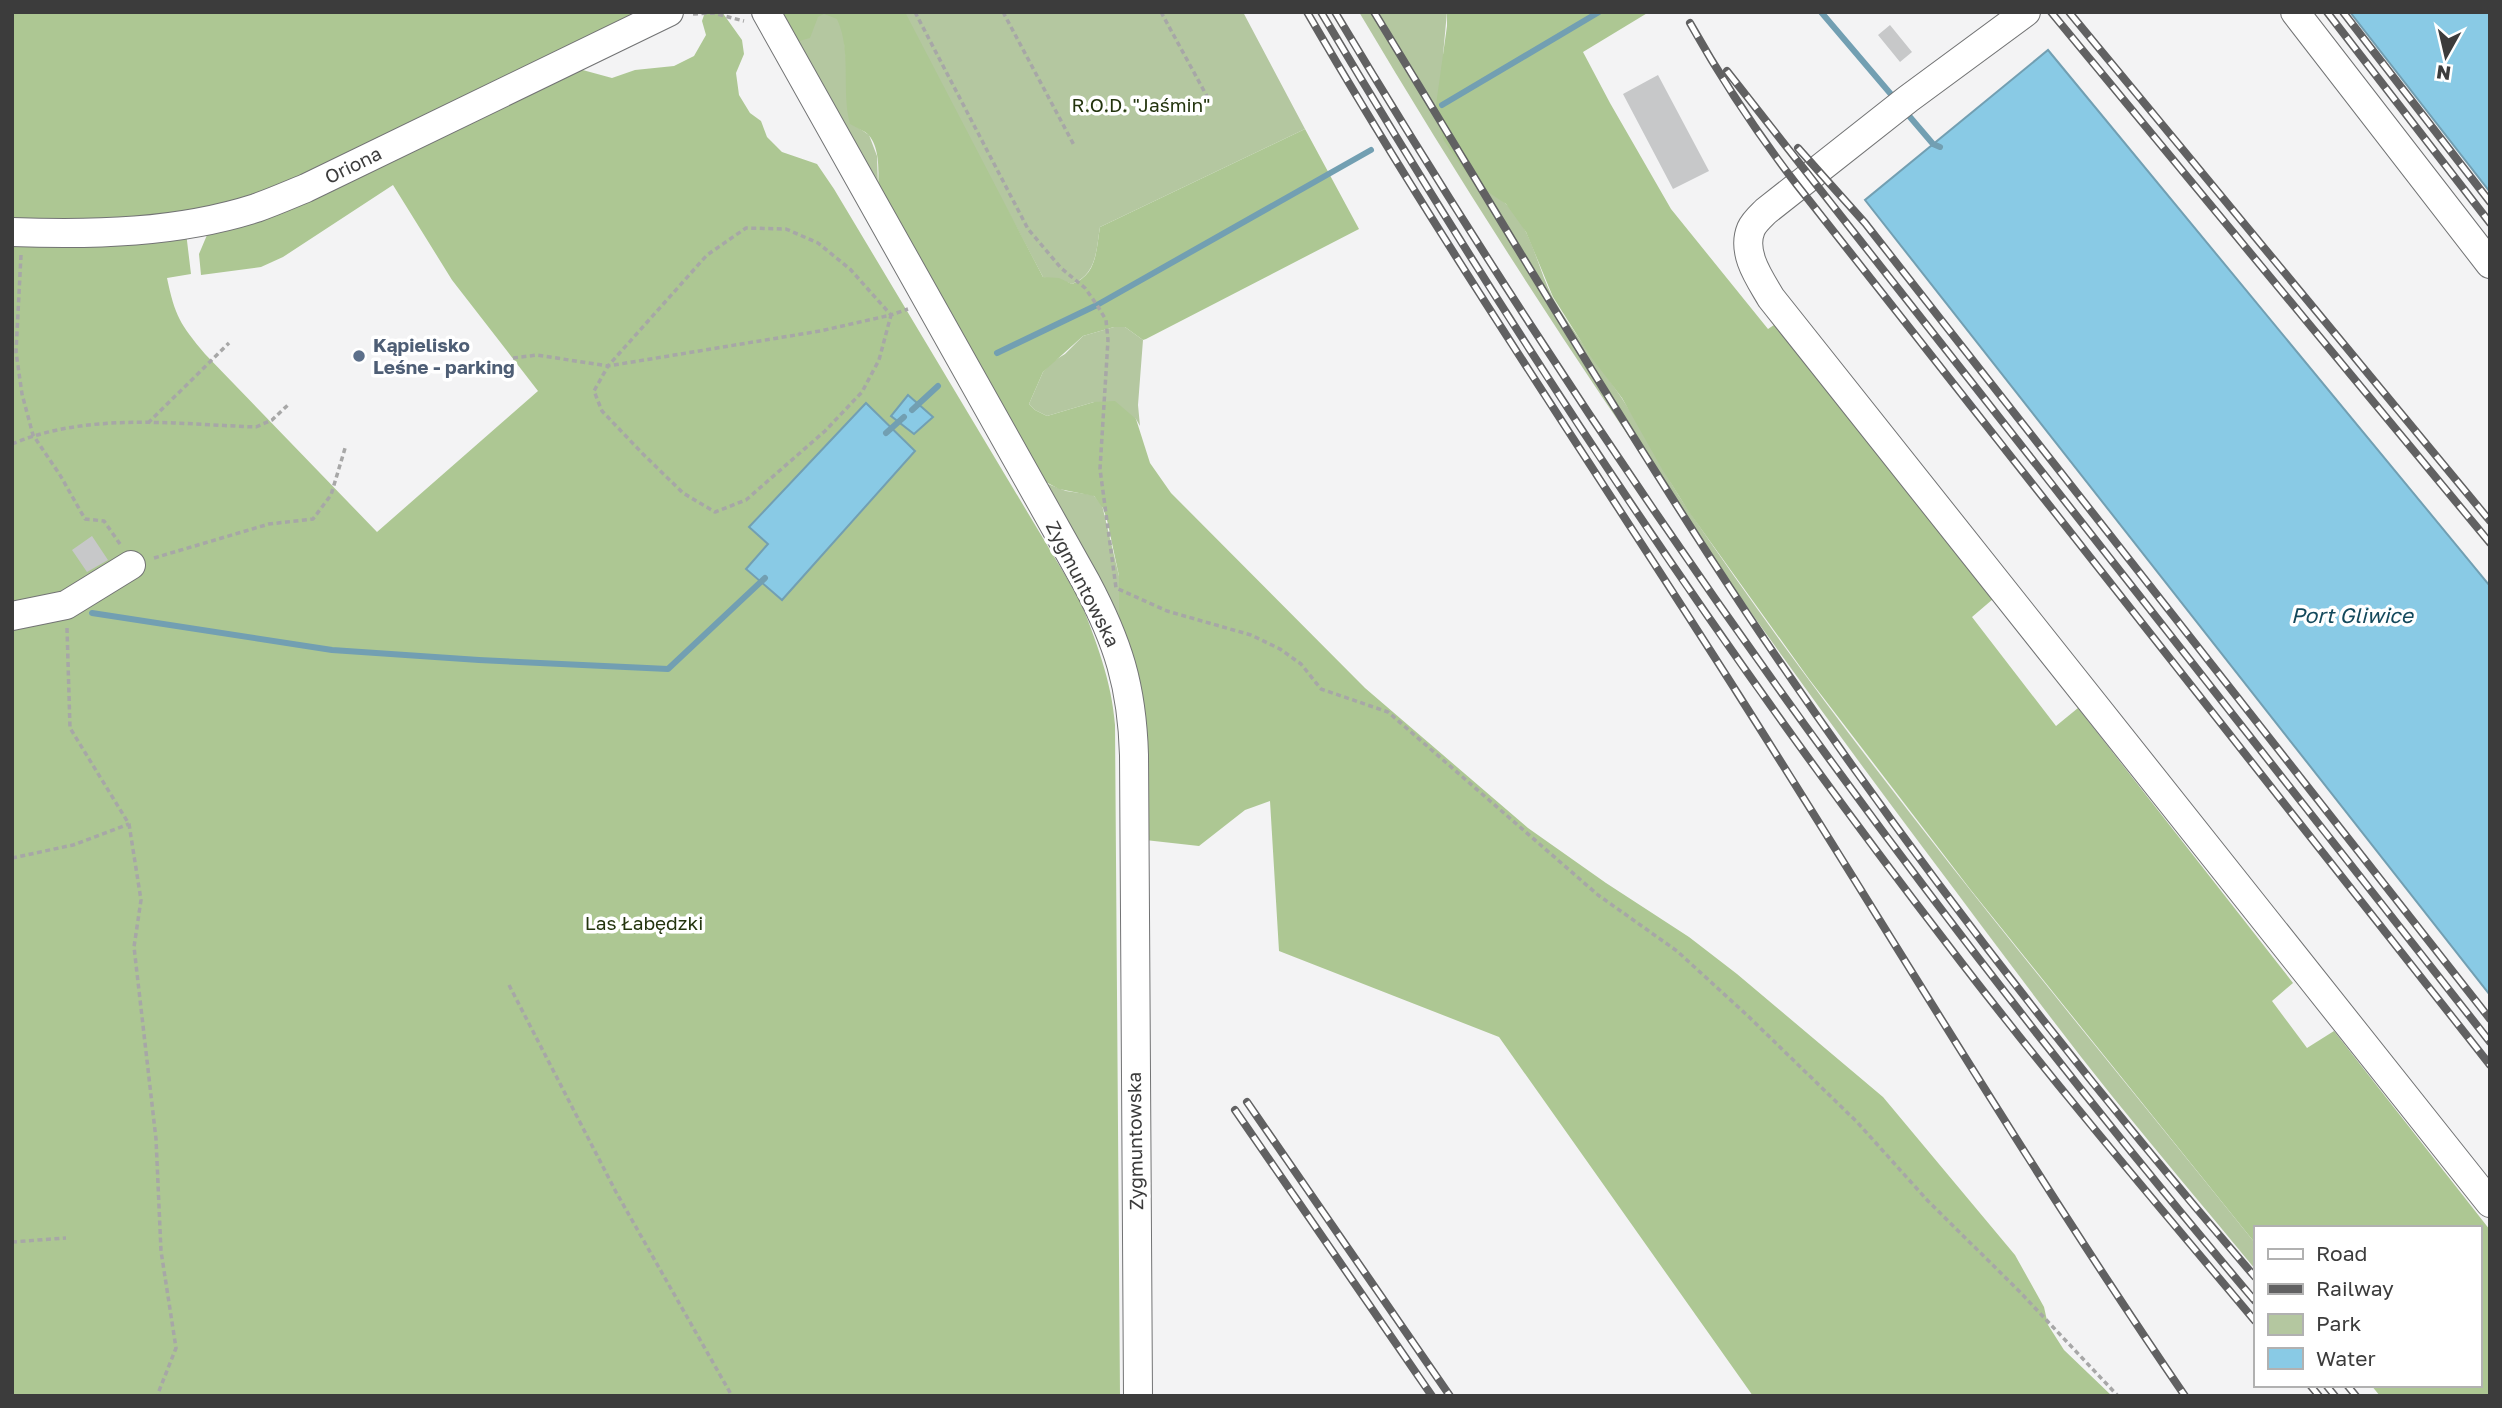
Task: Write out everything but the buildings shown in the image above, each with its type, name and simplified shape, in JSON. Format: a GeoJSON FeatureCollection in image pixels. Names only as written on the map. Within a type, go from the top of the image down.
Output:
{"type":"FeatureCollection","features":[{"type":"Feature","properties":{"kind":"street","name":"Oriona"},"geometry":{"type":"LineString","coordinates":[[14,232],[71,234],[128,231],[185,224],[255,208],[306,188],[669,12]]}},
{"type":"Feature","properties":{"kind":"street","name":"Zygmuntowska"},"geometry":{"type":"LineString","coordinates":[[766,12],[1086,582],[1107,622],[1122,664],[1129,693],[1134,755],[1138,1396]]}},
{"type":"Feature","properties":{"kind":"street"},"geometry":{"type":"LineString","coordinates":[[2026,12],[1900,105],[1766,211],[1751,228],[1748,245],[1754,268],[1771,298],[2490,1203]]}},
{"type":"Feature","properties":{"kind":"street"},"geometry":{"type":"LineString","coordinates":[[2295,12],[2490,264]]}},
{"type":"Feature","properties":{"kind":"street"},"geometry":{"type":"LineString","coordinates":[[12,616],[66,605],[131,565]]}},
{"type":"Feature","properties":{"kind":"path"},"geometry":{"type":"LineString","coordinates":[[915,12],[1028,229],[1061,268],[1085,288],[1106,320],[1108,340],[1100,469],[1116,588],[1167,611],[1251,635],[1280,649],[1301,664],[1321,689],[1388,712],[1598,895],[1678,951],[1749,1017],[1857,1122],[1928,1201],[2019,1291],[2118,1396]]}},
{"type":"Feature","properties":{"kind":"path"},"geometry":{"type":"LineString","coordinates":[[1003,12],[1075,148]]}},
{"type":"Feature","properties":{"kind":"path"},"geometry":{"type":"LineString","coordinates":[[1161,12],[1209,100]]}},
{"type":"Feature","properties":{"kind":"path"},"geometry":{"type":"LineString","coordinates":[[746,228],[786,229],[818,243],[850,269],[891,315],[879,360],[862,392],[825,431],[746,500],[715,512],[683,493],[601,411],[594,391],[608,366],[707,255],[746,228]]}},
{"type":"Feature","properties":{"kind":"path"},"geometry":{"type":"LineString","coordinates":[[14,232],[21,245],[16,352],[22,394],[33,435],[85,519],[104,521],[131,565],[269,524],[313,519],[331,495],[346,445]]}},
{"type":"Feature","properties":{"kind":"path"},"geometry":{"type":"LineString","coordinates":[[513,358],[537,355],[608,366],[820,331],[891,315],[913,307]]}},
{"type":"Feature","properties":{"kind":"path"},"geometry":{"type":"LineString","coordinates":[[148,423],[229,343]]}},
{"type":"Feature","properties":{"kind":"path"},"geometry":{"type":"LineString","coordinates":[[12,444],[33,435],[102,423],[256,427],[272,420],[290,403]]}},
{"type":"Feature","properties":{"kind":"path"},"geometry":{"type":"LineString","coordinates":[[68,621],[70,728],[129,824],[141,900],[134,947],[156,1139],[161,1251],[176,1348],[157,1396]]}},
{"type":"Feature","properties":{"kind":"path"},"geometry":{"type":"LineString","coordinates":[[12,858],[73,845],[129,824]]}},
{"type":"Feature","properties":{"kind":"path"},"geometry":{"type":"LineString","coordinates":[[509,985],[616,1192],[732,1396]]}},
{"type":"Feature","properties":{"kind":"path"},"geometry":{"type":"LineString","coordinates":[[12,1241],[66,1238]]}},
{"type":"Feature","properties":{"kind":"green space","name":"Las Łabędzki"},"geometry":{"type":"Polygon","coordinates":[[[12,12],[634,12],[631,16],[318,170],[185,224],[191,274],[167,278],[176,311],[184,327],[205,354],[377,532],[538,391],[452,280],[393,185],[283,257],[261,267],[201,275],[199,254],[207,235],[247,224],[579,69],[612,78],[635,70],[674,66],[694,56],[706,35],[702,21],[705,12],[722,12],[742,40],[744,54],[736,73],[739,95],[750,113],[761,121],[767,137],[782,152],[817,164],[834,189],[1080,600],[1111,693],[1115,725],[1120,1396],[12,1396],[12,12]]]}},
{"type":"Feature","properties":{"kind":"green space"},"geometry":{"type":"Polygon","coordinates":[[[780,12],[905,12],[1043,277],[1059,278],[1072,284],[1086,275],[1091,268],[1100,227],[1305,129],[1359,229],[1146,339],[1143,340],[1125,327],[1114,327],[1083,336],[1043,372],[1029,404],[1047,416],[1094,402],[1115,401],[1136,419],[1150,463],[1171,493],[1365,688],[1528,828],[1689,937],[1883,1097],[2015,1255],[2044,1307],[2048,1325],[2064,1350],[2112,1396],[1753,1396],[1499,1037],[1279,951],[1270,801],[1245,810],[1199,846],[1145,840],[1135,663],[1119,618],[1119,576],[1103,508],[1094,496],[1059,489],[1042,480],[878,187],[874,143],[865,132],[850,124],[844,45],[837,19],[824,14],[818,17],[810,38],[796,42],[780,12]]]}},
{"type":"Feature","properties":{"kind":"green space"},"geometry":{"type":"Polygon","coordinates":[[[825,12],[839,17],[843,29],[853,124],[869,135],[877,156],[878,186],[796,42],[819,15],[825,12]]]}},
{"type":"Feature","properties":{"kind":"green space","name":"R.O.D. \"Jaśmin\""},"geometry":{"type":"Polygon","coordinates":[[[902,12],[1243,12],[1305,129],[1100,227],[1094,261],[1080,280],[1072,284],[1043,277],[902,12]]]}},
{"type":"Feature","properties":{"kind":"green space"},"geometry":{"type":"Polygon","coordinates":[[[1359,12],[1447,12],[1443,55],[1473,181],[1502,201],[1515,214],[1553,298],[1630,411],[1680,497],[1755,606],[1965,883],[2254,1242],[2254,1268],[2064,1035],[1774,645],[1560,333],[1424,120],[1359,12]]]}},
{"type":"Feature","properties":{"kind":"green space"},"geometry":{"type":"Polygon","coordinates":[[[1447,12],[1649,12],[1583,52],[1671,209],[1768,329],[1777,323],[1993,599],[1972,617],[2056,726],[2078,708],[2293,983],[2272,1001],[2307,1048],[2334,1031],[2490,1230],[2490,1396],[2380,1396],[2373,1387],[2481,1387],[2481,1226],[2254,1226],[2254,1242],[1970,889],[1809,679],[1689,512],[1622,398],[1591,357],[1553,297],[1526,232],[1506,204],[1473,182],[1444,141],[1435,112],[1447,12]]]}},
{"type":"Feature","properties":{"kind":"green space"},"geometry":{"type":"Polygon","coordinates":[[[1114,327],[1125,327],[1143,340],[1138,405],[1140,426],[1136,419],[1102,402],[1047,416],[1029,404],[1043,372],[1052,362],[1065,354],[1083,336],[1114,327]]]}},
{"type":"Feature","properties":{"kind":"green space"},"geometry":{"type":"Polygon","coordinates":[[[1043,482],[1066,491],[1093,495],[1102,505],[1119,576],[1119,618],[1043,482]]]}},
{"type":"Feature","properties":{"kind":"water"},"geometry":{"type":"Polygon","coordinates":[[[2350,12],[2490,12],[2490,192],[2350,12]]]}},
{"type":"Feature","properties":{"kind":"water","name":"Port Gliwice"},"geometry":{"type":"Polygon","coordinates":[[[2048,50],[2490,586],[2490,995],[1865,200],[2048,50]]]}},
{"type":"Feature","properties":{"kind":"water"},"geometry":{"type":"Polygon","coordinates":[[[908,395],[933,417],[914,434],[891,416],[908,395]]]}},
{"type":"Feature","properties":{"kind":"water"},"geometry":{"type":"Polygon","coordinates":[[[866,403],[915,451],[782,600],[746,569],[768,544],[749,527],[866,403]]]}},
{"type":"Feature","properties":{"kind":"waterway"},"geometry":{"type":"LineString","coordinates":[[1442,105],[1599,12]]}},
{"type":"Feature","properties":{"kind":"waterway"},"geometry":{"type":"LineString","coordinates":[[1821,12],[1895,99]]}},
{"type":"Feature","properties":{"kind":"waterway"},"geometry":{"type":"LineString","coordinates":[[1904,110],[1933,144],[1940,147]]}},
{"type":"Feature","properties":{"kind":"waterway"},"geometry":{"type":"LineString","coordinates":[[997,353],[1097,305],[1371,150]]}},
{"type":"Feature","properties":{"kind":"waterway"},"geometry":{"type":"LineString","coordinates":[[912,410],[938,386]]}},
{"type":"Feature","properties":{"kind":"waterway"},"geometry":{"type":"LineString","coordinates":[[886,433],[904,417]]}},
{"type":"Feature","properties":{"kind":"waterway"},"geometry":{"type":"LineString","coordinates":[[92,613],[332,650],[668,669],[765,578]]}},
{"type":"Feature","properties":{"kind":"railway"},"geometry":{"type":"LineString","coordinates":[[1307,12],[1411,185],[1738,694],[2070,1223],[2185,1396]]}},
{"type":"Feature","properties":{"kind":"railway"},"geometry":{"type":"LineString","coordinates":[[1321,12],[1543,371],[1780,719],[1985,993],[2099,1135],[2254,1320]]}},
{"type":"Feature","properties":{"kind":"railway"},"geometry":{"type":"LineString","coordinates":[[1335,12],[1546,348],[1769,675],[2006,993],[2254,1300]]}},
{"type":"Feature","properties":{"kind":"railway"},"geometry":{"type":"LineString","coordinates":[[1374,12],[1650,464],[1805,699],[1990,952],[2120,1117],[2254,1276]]}},
{"type":"Feature","properties":{"kind":"railway"},"geometry":{"type":"LineString","coordinates":[[2051,12],[2490,543]]}},
{"type":"Feature","properties":{"kind":"railway"},"geometry":{"type":"LineString","coordinates":[[2069,12],[2490,521]]}},
{"type":"Feature","properties":{"kind":"railway"},"geometry":{"type":"LineString","coordinates":[[2327,12],[2490,223]]}},
{"type":"Feature","properties":{"kind":"railway"},"geometry":{"type":"LineString","coordinates":[[2343,12],[2490,202]]}},
{"type":"Feature","properties":{"kind":"railway"},"geometry":{"type":"LineString","coordinates":[[1690,23],[1741,106],[1797,185],[2490,1065]]}},
{"type":"Feature","properties":{"kind":"railway"},"geometry":{"type":"LineString","coordinates":[[1727,71],[2490,1042]]}},
{"type":"Feature","properties":{"kind":"railway"},"geometry":{"type":"LineString","coordinates":[[1798,148],[1865,223],[2490,1019]]}},
{"type":"Feature","properties":{"kind":"railway"},"geometry":{"type":"LineString","coordinates":[[1247,1102],[1450,1396]]}},
{"type":"Feature","properties":{"kind":"railway"},"geometry":{"type":"LineString","coordinates":[[1235,1110],[1432,1396]]}},
{"type":"Feature","properties":{"kind":"railway"},"geometry":{"type":"LineString","coordinates":[[2312,1387],[2319,1396]]}},
{"type":"Feature","properties":{"kind":"railway"},"geometry":{"type":"LineString","coordinates":[[2328,1387],[2335,1396]]}},
{"type":"Feature","properties":{"kind":"railway"},"geometry":{"type":"LineString","coordinates":[[2349,1387],[2356,1396]]}},
{"type":"Feature","properties":{"kind":"place","name":"Kąpielisko Leśne - parking"},"geometry":{"type":"Point","coordinates":[359,356]}}]}
